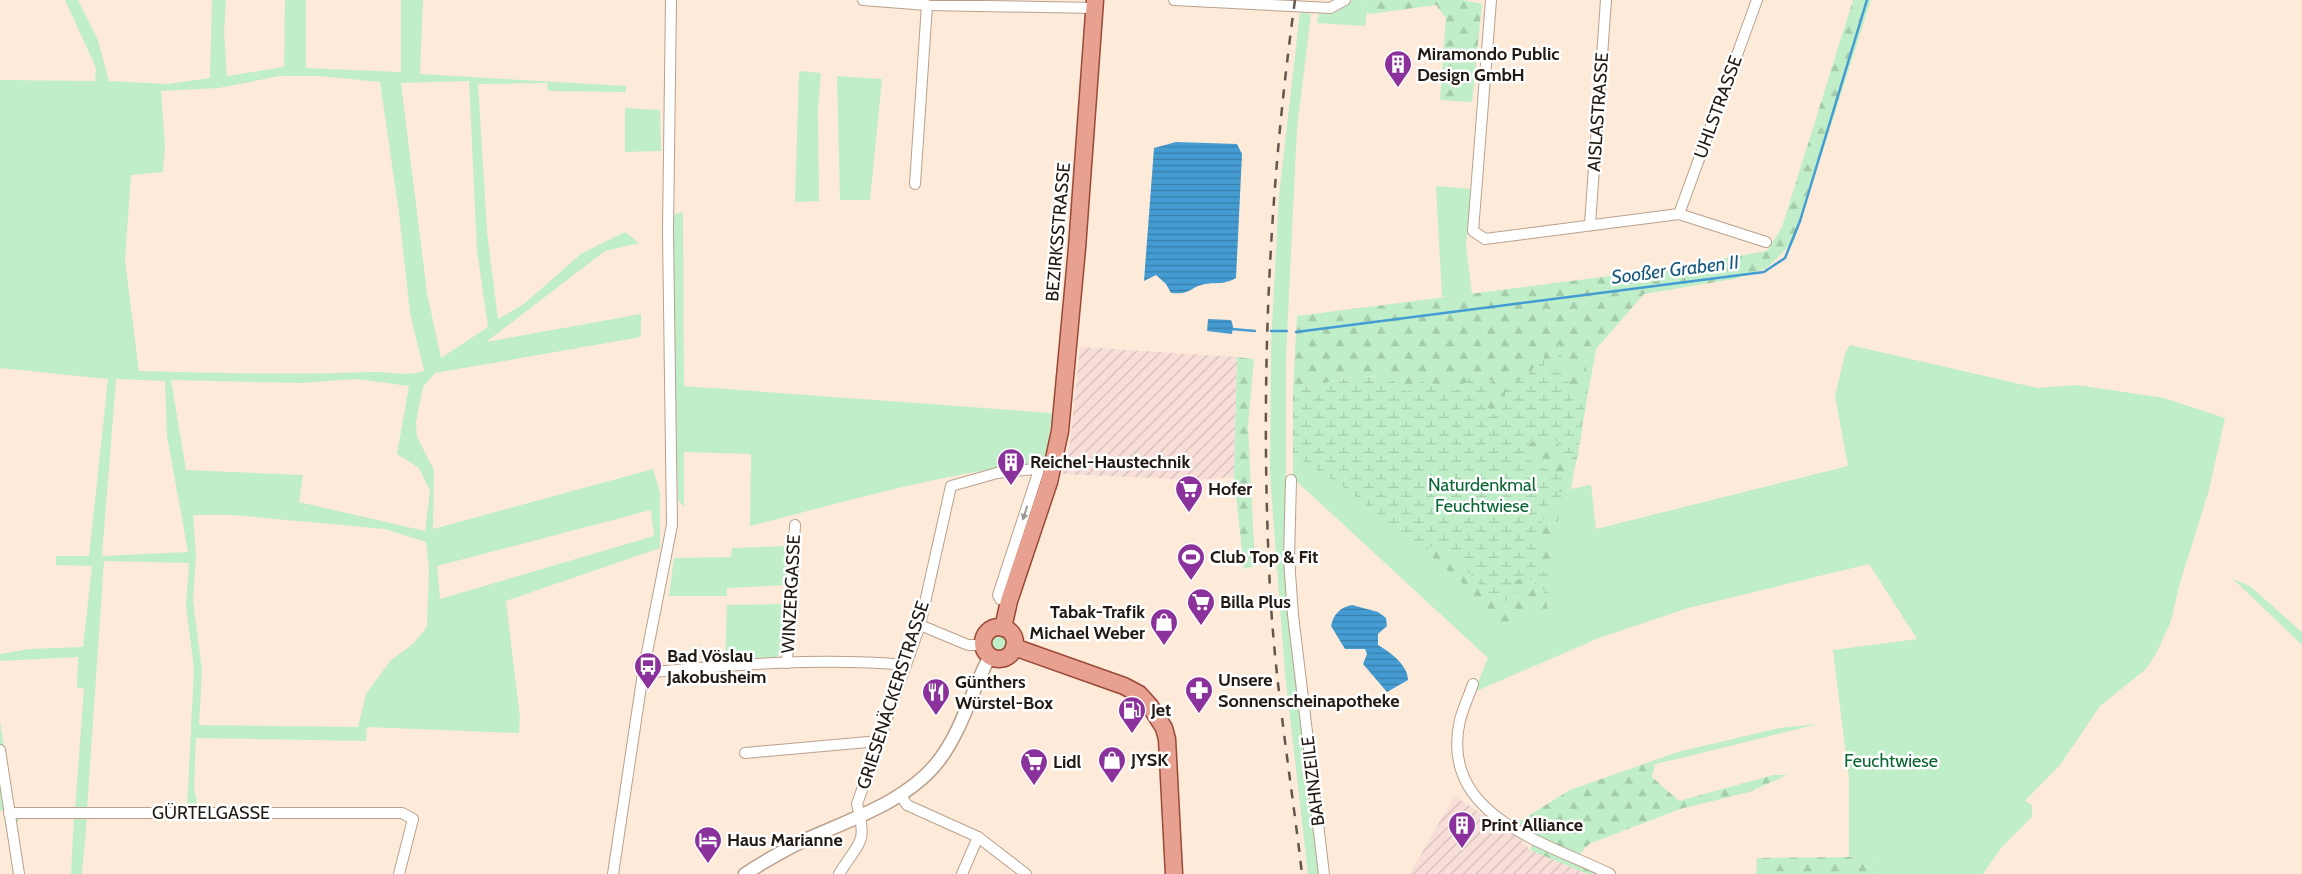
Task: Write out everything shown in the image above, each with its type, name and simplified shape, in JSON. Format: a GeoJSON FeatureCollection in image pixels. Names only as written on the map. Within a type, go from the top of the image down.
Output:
{"type":"FeatureCollection","features":[{"type":"Feature","properties":{"kind":"main road","name":"BEZIRKSSTRASSE"},"geometry":{"type":"LineString","coordinates":[[1003,628],[1047,467],[1060,431],[1067,371],[1095,4]]}},
{"type":"Feature","properties":{"kind":"main road"},"geometry":{"type":"LineString","coordinates":[[998,627],[1003,628],[1011,633],[1014,647],[1009,655],[1004,658],[987,651],[988,631],[998,627]]}},
{"type":"Feature","properties":{"kind":"main road"},"geometry":{"type":"LineString","coordinates":[[1014,647],[1124,686],[1139,694],[1150,706],[1164,728],[1168,751],[1174,874]]}},
{"type":"Feature","properties":{"kind":"street"},"geometry":{"type":"LineString","coordinates":[[613,874],[644,673],[672,525],[668,231],[668,104],[671,0]]}},
{"type":"Feature","properties":{"kind":"street"},"geometry":{"type":"LineString","coordinates":[[863,0],[926,5],[963,3],[1095,4]]}},
{"type":"Feature","properties":{"kind":"street"},"geometry":{"type":"LineString","coordinates":[[1174,0],[1330,8],[1345,0]]}},
{"type":"Feature","properties":{"kind":"street"},"geometry":{"type":"LineString","coordinates":[[1491,0],[1474,231],[1485,239],[1679,214],[1766,242]]}},
{"type":"Feature","properties":{"kind":"street","name":"AISLASTRASSE"},"geometry":{"type":"LineString","coordinates":[[1590,224],[1606,0]]}},
{"type":"Feature","properties":{"kind":"street","name":"UHLSTRASSE"},"geometry":{"type":"LineString","coordinates":[[1679,214],[1757,0]]}},
{"type":"Feature","properties":{"kind":"street"},"geometry":{"type":"LineString","coordinates":[[915,184],[926,5]]}},
{"type":"Feature","properties":{"kind":"street","name":"GRIESENÄCKERSTRASSE"},"geometry":{"type":"LineString","coordinates":[[839,874],[861,842],[864,826],[857,804],[920,626],[951,486],[997,473],[1047,467]]}},
{"type":"Feature","properties":{"kind":"street","name":"BAHNZEILE"},"geometry":{"type":"LineString","coordinates":[[1291,480],[1289,559],[1293,616],[1324,874]]}},
{"type":"Feature","properties":{"kind":"street","name":"WINZERGASSE"},"geometry":{"type":"LineString","coordinates":[[787,663],[796,525]]}},
{"type":"Feature","properties":{"kind":"street"},"geometry":{"type":"LineString","coordinates":[[745,874],[773,856],[900,794],[919,780],[940,759],[959,726],[987,651],[920,626]]}},
{"type":"Feature","properties":{"kind":"street"},"geometry":{"type":"LineString","coordinates":[[644,673],[733,665],[787,663],[863,661],[906,665]]}},
{"type":"Feature","properties":{"kind":"street"},"geometry":{"type":"LineString","coordinates":[[1473,684],[1460,720],[1458,741],[1459,759],[1470,791],[1484,807],[1526,837],[1610,874]]}},
{"type":"Feature","properties":{"kind":"street"},"geometry":{"type":"LineString","coordinates":[[745,753],[879,741]]}},
{"type":"Feature","properties":{"kind":"street"},"geometry":{"type":"LineString","coordinates":[[0,750],[19,874]]}},
{"type":"Feature","properties":{"kind":"street"},"geometry":{"type":"LineString","coordinates":[[900,794],[907,805],[978,837],[1026,874]]}},
{"type":"Feature","properties":{"kind":"street","name":"GÜRTELGASSE"},"geometry":{"type":"LineString","coordinates":[[9,813],[402,813],[412,816],[399,874]]}},
{"type":"Feature","properties":{"kind":"street"},"geometry":{"type":"LineString","coordinates":[[962,874],[978,837]]}},
{"type":"Feature","properties":{"kind":"shaded area"},"geometry":{"type":"Polygon","coordinates":[[[1080,347],[1237,357],[1234,477],[1196,480],[1063,474],[1070,442],[1080,347]]]}},
{"type":"Feature","properties":{"kind":"shaded area"},"geometry":{"type":"Polygon","coordinates":[[[1454,796],[1518,837],[1530,850],[1588,874],[1410,874],[1454,796]]]}},
{"type":"Feature","properties":{"kind":"green space"},"geometry":{"type":"Polygon","coordinates":[[[65,0],[78,0],[98,40],[109,81],[168,84],[210,78],[212,0],[226,0],[224,32],[227,76],[284,67],[285,0],[306,0],[306,68],[401,72],[401,0],[423,0],[420,74],[626,86],[626,92],[548,91],[547,83],[478,84],[487,232],[498,319],[524,304],[582,253],[625,232],[639,243],[605,251],[486,342],[641,314],[641,337],[435,373],[423,387],[416,422],[417,437],[434,470],[433,529],[653,469],[660,492],[660,548],[506,601],[520,718],[519,733],[367,727],[366,741],[196,738],[194,787],[200,819],[87,818],[82,874],[71,874],[74,817],[22,815],[16,824],[24,874],[14,874],[3,811],[0,811],[0,722],[14,807],[75,809],[84,688],[77,688],[78,657],[0,661],[0,654],[29,649],[83,647],[92,566],[56,565],[56,556],[89,556],[108,379],[0,368],[0,80],[95,81],[96,68],[65,0]],[[280,76],[219,88],[161,91],[165,147],[163,172],[131,175],[125,260],[139,371],[282,374],[376,372],[403,374],[424,371],[410,313],[399,213],[380,82],[320,76],[280,76]],[[469,81],[401,83],[427,293],[441,358],[488,327],[477,250],[469,81]],[[116,379],[102,556],[188,552],[167,436],[165,381],[116,379]],[[357,379],[301,383],[171,380],[186,470],[303,475],[299,502],[425,531],[430,491],[419,468],[397,454],[409,386],[357,379]],[[651,510],[437,566],[440,599],[654,536],[651,510]],[[193,515],[196,554],[193,601],[202,670],[199,725],[358,727],[366,694],[391,660],[413,644],[427,627],[429,568],[426,542],[385,529],[233,515],[193,515]],[[104,561],[87,809],[187,810],[194,669],[186,606],[189,563],[104,561]]]}},
{"type":"Feature","properties":{"kind":"green space"},"geometry":{"type":"Polygon","coordinates":[[[1353,0],[1365,0],[1360,7],[1367,12],[1365,26],[1317,23],[1319,14],[1336,12],[1353,0]]]}},
{"type":"Feature","properties":{"kind":"green space"},"geometry":{"type":"Polygon","coordinates":[[[1365,0],[1463,0],[1482,4],[1472,102],[1440,100],[1446,18],[1436,5],[1370,14],[1360,7],[1365,0]]]}},
{"type":"Feature","properties":{"kind":"green space"},"geometry":{"type":"Polygon","coordinates":[[[1853,0],[1867,0],[1794,241],[1767,268],[1734,279],[1644,294],[1596,349],[1575,352],[1586,363],[1587,393],[1572,397],[1559,345],[1557,373],[1545,370],[1543,353],[1530,373],[1505,389],[1505,406],[1494,416],[1488,409],[1471,398],[1422,381],[1407,392],[1388,377],[1357,376],[1293,390],[1297,316],[1649,271],[1767,251],[1782,227],[1853,0]]]}},
{"type":"Feature","properties":{"kind":"green space"},"geometry":{"type":"Polygon","coordinates":[[[1867,0],[1871,0],[1794,241],[1867,0]]]}},
{"type":"Feature","properties":{"kind":"green space"},"geometry":{"type":"Polygon","coordinates":[[[1300,12],[1311,14],[1297,128],[1286,356],[1286,600],[1319,874],[1308,874],[1285,673],[1270,474],[1271,344],[1279,195],[1300,12]]]}},
{"type":"Feature","properties":{"kind":"green space"},"geometry":{"type":"Polygon","coordinates":[[[799,71],[821,73],[818,108],[819,201],[795,202],[799,71]]]}},
{"type":"Feature","properties":{"kind":"green space"},"geometry":{"type":"Polygon","coordinates":[[[837,76],[882,79],[870,200],[840,200],[837,76]]]}},
{"type":"Feature","properties":{"kind":"green space"},"geometry":{"type":"Polygon","coordinates":[[[625,108],[660,110],[661,151],[625,152],[625,108]]]}},
{"type":"Feature","properties":{"kind":"green space"},"geometry":{"type":"Polygon","coordinates":[[[1436,186],[1472,189],[1466,246],[1472,294],[1442,297],[1436,186]]]}},
{"type":"Feature","properties":{"kind":"green space"},"geometry":{"type":"Polygon","coordinates":[[[683,212],[684,386],[1052,413],[1046,462],[934,480],[750,526],[751,454],[684,452],[684,507],[678,500],[672,215],[683,212]]]}},
{"type":"Feature","properties":{"kind":"green space","name":"Naturdenkmal Feuchtwiese"},"geometry":{"type":"Polygon","coordinates":[[[1559,343],[1572,397],[1587,393],[1578,456],[1565,460],[1557,441],[1539,437],[1526,447],[1532,464],[1565,475],[1558,491],[1564,493],[1560,510],[1559,501],[1551,506],[1542,523],[1540,533],[1538,573],[1549,571],[1548,609],[1544,591],[1525,575],[1510,585],[1517,595],[1506,601],[1485,591],[1444,544],[1428,548],[1431,556],[1341,485],[1293,455],[1293,390],[1357,376],[1388,377],[1407,392],[1422,381],[1455,391],[1474,374],[1493,381],[1487,406],[1494,415],[1505,406],[1505,389],[1530,373],[1543,352],[1545,370],[1557,373],[1559,343]]]}},
{"type":"Feature","properties":{"kind":"green space","name":"Feuchtwiese"},"geometry":{"type":"Polygon","coordinates":[[[1850,345],[2037,388],[2077,385],[2164,398],[2225,418],[2209,490],[2179,586],[2171,621],[2157,652],[2146,669],[2100,706],[2060,765],[2025,801],[2032,805],[2032,817],[2001,848],[1983,874],[1874,874],[1877,860],[1849,857],[1849,779],[1833,650],[1917,639],[1869,564],[1688,608],[1599,638],[1474,692],[1488,658],[1293,478],[1293,390],[1596,349],[1571,489],[1591,485],[1596,529],[1848,466],[1835,396],[1845,354],[1850,345]]]}},
{"type":"Feature","properties":{"kind":"green space"},"geometry":{"type":"Polygon","coordinates":[[[1237,357],[1254,359],[1248,426],[1255,566],[1244,569],[1234,477],[1237,357]]]}},
{"type":"Feature","properties":{"kind":"green space"},"geometry":{"type":"Polygon","coordinates":[[[1539,437],[1557,441],[1565,460],[1578,456],[1564,493],[1558,491],[1565,475],[1532,464],[1526,447],[1539,437]]]}},
{"type":"Feature","properties":{"kind":"green space"},"geometry":{"type":"Polygon","coordinates":[[[1560,501],[1549,571],[1538,573],[1540,533],[1543,523],[1546,514],[1552,506],[1560,501]]]}},
{"type":"Feature","properties":{"kind":"green space"},"geometry":{"type":"Polygon","coordinates":[[[1444,543],[1485,591],[1509,585],[1525,575],[1544,591],[1548,609],[1490,627],[1478,605],[1459,579],[1438,563],[1430,554],[1428,548],[1444,543]]]}},
{"type":"Feature","properties":{"kind":"green space"},"geometry":{"type":"Polygon","coordinates":[[[789,546],[787,585],[727,588],[727,596],[669,596],[674,558],[731,557],[732,548],[789,546]]]}},
{"type":"Feature","properties":{"kind":"green space"},"geometry":{"type":"Polygon","coordinates":[[[2232,578],[2251,587],[2302,632],[2302,645],[2232,578]]]}},
{"type":"Feature","properties":{"kind":"green space"},"geometry":{"type":"Polygon","coordinates":[[[786,604],[783,651],[776,657],[725,659],[727,605],[786,604]]]}},
{"type":"Feature","properties":{"kind":"green space"},"geometry":{"type":"Polygon","coordinates":[[[999,633],[1006,636],[1009,643],[1006,650],[999,653],[992,650],[989,643],[992,636],[999,633]]]}},
{"type":"Feature","properties":{"kind":"green space"},"geometry":{"type":"Polygon","coordinates":[[[1818,724],[1677,759],[1678,752],[1779,728],[1818,724]]]}},
{"type":"Feature","properties":{"kind":"green space"},"geometry":{"type":"Polygon","coordinates":[[[1678,752],[1677,759],[1655,764],[1652,777],[1679,801],[1773,775],[1787,775],[1749,792],[1680,809],[1589,844],[1578,856],[1553,846],[1515,824],[1570,790],[1678,752]]]}},
{"type":"Feature","properties":{"kind":"green space"},"geometry":{"type":"Polygon","coordinates":[[[1532,845],[1601,874],[1588,874],[1530,850],[1532,845]]]}},
{"type":"Feature","properties":{"kind":"green space"},"geometry":{"type":"Polygon","coordinates":[[[1849,857],[1877,860],[1874,874],[1756,874],[1757,858],[1849,857]]]}},
{"type":"Feature","properties":{"kind":"water"},"geometry":{"type":"Polygon","coordinates":[[[1176,142],[1237,144],[1242,154],[1236,278],[1224,282],[1205,284],[1183,293],[1171,293],[1166,284],[1156,275],[1144,281],[1154,148],[1176,142]]]}},
{"type":"Feature","properties":{"kind":"water"},"geometry":{"type":"Polygon","coordinates":[[[1208,319],[1231,320],[1233,326],[1232,334],[1207,331],[1208,319]]]}},
{"type":"Feature","properties":{"kind":"water"},"geometry":{"type":"Polygon","coordinates":[[[1352,605],[1378,612],[1386,618],[1387,626],[1378,634],[1378,645],[1402,664],[1408,680],[1387,692],[1363,664],[1367,654],[1365,649],[1345,649],[1331,626],[1338,612],[1352,605]]]}},
{"type":"Feature","properties":{"kind":"waterway","name":"Sooßer Graben II"},"geometry":{"type":"LineString","coordinates":[[1296,332],[1764,272],[1785,258],[1800,221],[1867,0]]}},
{"type":"Feature","properties":{"kind":"waterway"},"geometry":{"type":"LineString","coordinates":[[1232,329],[1255,331]]}},
{"type":"Feature","properties":{"kind":"waterway"},"geometry":{"type":"LineString","coordinates":[[1271,331],[1287,331]]}},
{"type":"Feature","properties":{"kind":"railway"},"geometry":{"type":"LineString","coordinates":[[1295,0],[1278,147],[1273,221],[1266,368],[1266,441],[1272,625],[1279,696],[1302,874]]}},
{"type":"Feature","properties":{"kind":"place","name":"Miramondo Public Design GmbH"},"geometry":{"type":"Point","coordinates":[1398,88]}},
{"type":"Feature","properties":{"kind":"place","name":"Reichel-Haustechnik"},"geometry":{"type":"Point","coordinates":[1011,486]}},
{"type":"Feature","properties":{"kind":"place","name":"Hofer"},"geometry":{"type":"Point","coordinates":[1189,513]}},
{"type":"Feature","properties":{"kind":"place","name":"Club Top & Fit"},"geometry":{"type":"Point","coordinates":[1191,581]}},
{"type":"Feature","properties":{"kind":"place","name":"Billa Plus"},"geometry":{"type":"Point","coordinates":[1201,626]}},
{"type":"Feature","properties":{"kind":"place","name":"Tabak-Trafik Michael Weber"},"geometry":{"type":"Point","coordinates":[1164,646]}},
{"type":"Feature","properties":{"kind":"place","name":"Bad Vöslau Jakobusheim"},"geometry":{"type":"Point","coordinates":[648,690]}},
{"type":"Feature","properties":{"kind":"place","name":"Unsere Sonnenscheinapotheke"},"geometry":{"type":"Point","coordinates":[1199,714]}},
{"type":"Feature","properties":{"kind":"place","name":"Günthers Würstel-Box"},"geometry":{"type":"Point","coordinates":[936,716]}},
{"type":"Feature","properties":{"kind":"place","name":"Jet"},"geometry":{"type":"Point","coordinates":[1132,734]}},
{"type":"Feature","properties":{"kind":"place","name":"JYSK"},"geometry":{"type":"Point","coordinates":[1112,784]}},
{"type":"Feature","properties":{"kind":"place","name":"Lidl"},"geometry":{"type":"Point","coordinates":[1034,786]}},
{"type":"Feature","properties":{"kind":"place","name":"Print Alliance"},"geometry":{"type":"Point","coordinates":[1462,849]}},
{"type":"Feature","properties":{"kind":"place","name":"Haus Marianne"},"geometry":{"type":"Point","coordinates":[708,864]}}]}
